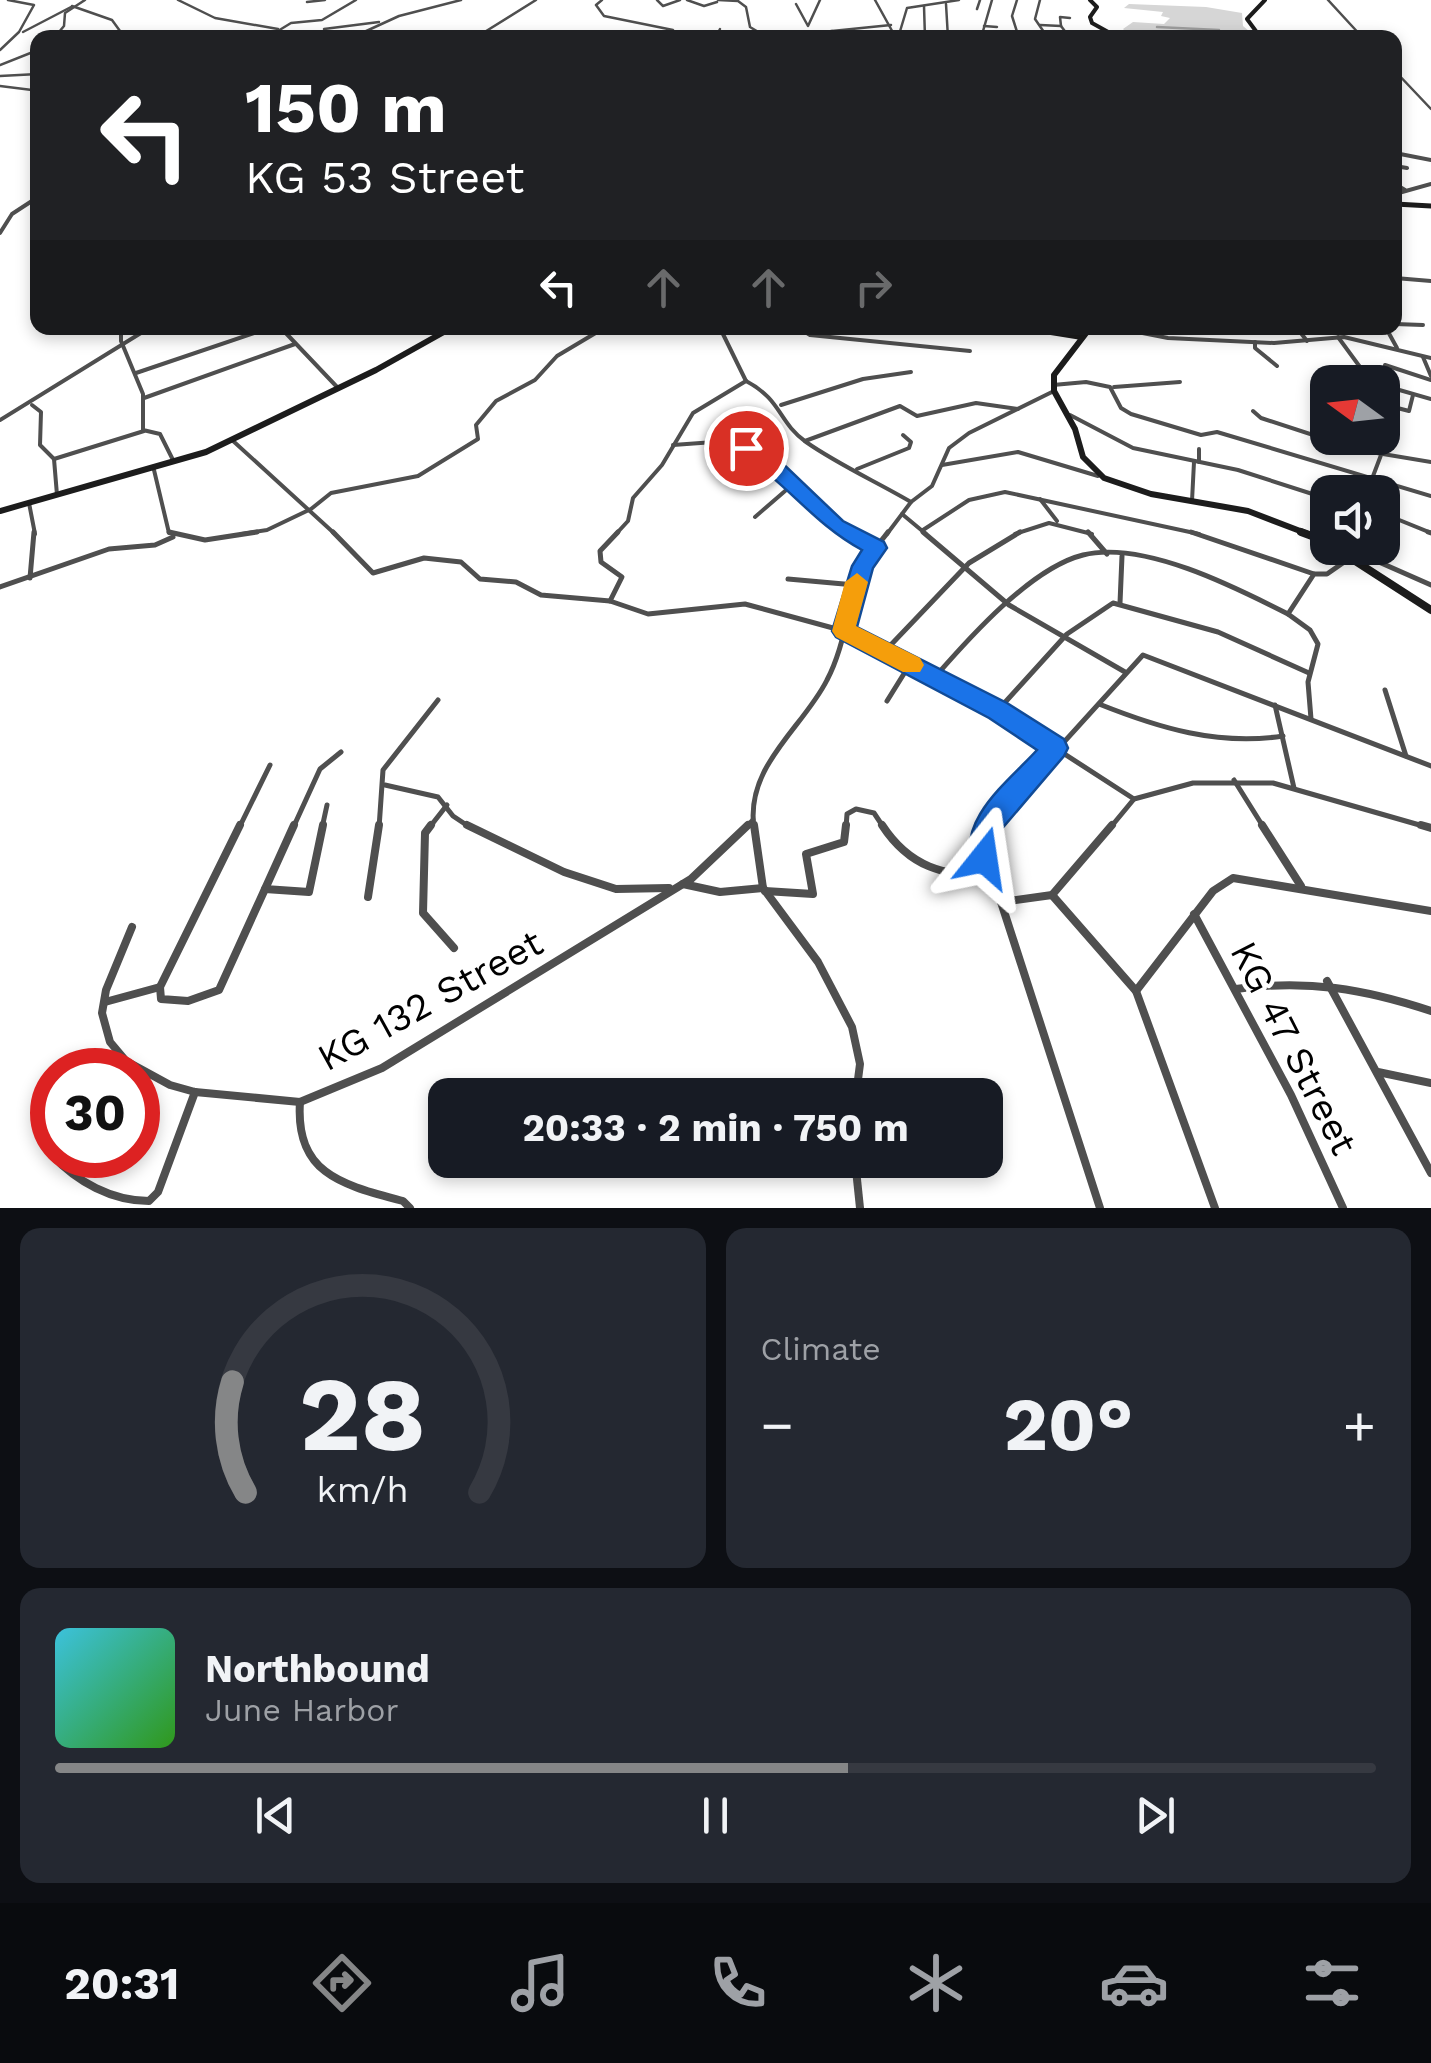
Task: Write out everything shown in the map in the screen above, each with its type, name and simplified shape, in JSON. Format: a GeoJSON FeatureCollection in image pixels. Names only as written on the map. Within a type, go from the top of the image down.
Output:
{"type":"FeatureCollection","features":[{"type":"Feature","properties":{"kind":"main road"},"geometry":{"type":"LineString","coordinates":[[1090,0],[1097,6],[1090,16],[1092,22],[1106,30]]}},
{"type":"Feature","properties":{"kind":"main road"},"geometry":{"type":"LineString","coordinates":[[1255,30],[1247,20],[1252,8],[1265,0]]}},
{"type":"Feature","properties":{"kind":"main road"},"geometry":{"type":"LineString","coordinates":[[1402,204],[1431,206]]}},
{"type":"Feature","properties":{"kind":"main road"},"geometry":{"type":"LineString","coordinates":[[0,511],[154,470],[232,440],[438,335]]}},
{"type":"Feature","properties":{"kind":"main road"},"geometry":{"type":"LineString","coordinates":[[1084,335],[1054,375],[1053,388],[1068,413],[1083,457],[1104,478],[1151,494],[1248,511],[1310,535]]}},
{"type":"Feature","properties":{"kind":"main road"},"geometry":{"type":"LineString","coordinates":[[1360,565],[1431,610]]}},
{"type":"Feature","properties":{"kind":"street"},"geometry":{"type":"LineString","coordinates":[[8,0],[34,4],[16,35]]}},
{"type":"Feature","properties":{"kind":"street"},"geometry":{"type":"LineString","coordinates":[[0,50],[16,35],[85,0]]}},
{"type":"Feature","properties":{"kind":"street"},"geometry":{"type":"LineString","coordinates":[[178,0],[215,18],[281,29],[296,22],[322,20],[356,0]]}},
{"type":"Feature","properties":{"kind":"street"},"geometry":{"type":"LineString","coordinates":[[307,2],[325,0]]}},
{"type":"Feature","properties":{"kind":"street"},"geometry":{"type":"LineString","coordinates":[[320,4],[325,0]]}},
{"type":"Feature","properties":{"kind":"street"},"geometry":{"type":"LineString","coordinates":[[324,29],[388,20],[460,0]]}},
{"type":"Feature","properties":{"kind":"street"},"geometry":{"type":"LineString","coordinates":[[488,30],[536,0]]}},
{"type":"Feature","properties":{"kind":"street"},"geometry":{"type":"LineString","coordinates":[[602,0],[596,5],[604,16],[673,30]]}},
{"type":"Feature","properties":{"kind":"street"},"geometry":{"type":"LineString","coordinates":[[657,0],[663,6],[680,0]]}},
{"type":"Feature","properties":{"kind":"street"},"geometry":{"type":"LineString","coordinates":[[687,0],[704,6],[720,1]]}},
{"type":"Feature","properties":{"kind":"street"},"geometry":{"type":"LineString","coordinates":[[708,0],[738,1],[746,6],[746,18],[753,30]]}},
{"type":"Feature","properties":{"kind":"street"},"geometry":{"type":"LineString","coordinates":[[808,26],[807,20],[820,0]]}},
{"type":"Feature","properties":{"kind":"street"},"geometry":{"type":"LineString","coordinates":[[875,0],[893,30]]}},
{"type":"Feature","properties":{"kind":"street"},"geometry":{"type":"LineString","coordinates":[[900,30],[908,0]]}},
{"type":"Feature","properties":{"kind":"street"},"geometry":{"type":"LineString","coordinates":[[907,8],[958,0]]}},
{"type":"Feature","properties":{"kind":"street"},"geometry":{"type":"LineString","coordinates":[[978,8],[980,0]]}},
{"type":"Feature","properties":{"kind":"street"},"geometry":{"type":"LineString","coordinates":[[983,30],[992,0]]}},
{"type":"Feature","properties":{"kind":"street"},"geometry":{"type":"LineString","coordinates":[[1016,30],[1012,16],[1018,0]]}},
{"type":"Feature","properties":{"kind":"street"},"geometry":{"type":"LineString","coordinates":[[1040,0],[1034,17],[1042,30]]}},
{"type":"Feature","properties":{"kind":"street"},"geometry":{"type":"LineString","coordinates":[[1328,0],[1356,30]]}},
{"type":"Feature","properties":{"kind":"street"},"geometry":{"type":"LineString","coordinates":[[796,4],[810,30]]}},
{"type":"Feature","properties":{"kind":"street"},"geometry":{"type":"LineString","coordinates":[[946,4],[948,30]]}},
{"type":"Feature","properties":{"kind":"street"},"geometry":{"type":"LineString","coordinates":[[924,5],[924,30]]}},
{"type":"Feature","properties":{"kind":"street"},"geometry":{"type":"LineString","coordinates":[[71,6],[112,20],[119,30]]}},
{"type":"Feature","properties":{"kind":"street"},"geometry":{"type":"LineString","coordinates":[[61,30],[63,16],[71,6]]}},
{"type":"Feature","properties":{"kind":"street"},"geometry":{"type":"LineString","coordinates":[[1065,30],[1060,17],[1070,18]]}},
{"type":"Feature","properties":{"kind":"street"},"geometry":{"type":"LineString","coordinates":[[367,30],[388,20]]}},
{"type":"Feature","properties":{"kind":"street"},"geometry":{"type":"LineString","coordinates":[[849,30],[890,25]]}},
{"type":"Feature","properties":{"kind":"street"},"geometry":{"type":"LineString","coordinates":[[1039,25],[1062,26]]}},
{"type":"Feature","properties":{"kind":"street"},"geometry":{"type":"LineString","coordinates":[[984,26],[997,27]]}},
{"type":"Feature","properties":{"kind":"street"},"geometry":{"type":"LineString","coordinates":[[0,64],[30,56]]}},
{"type":"Feature","properties":{"kind":"street"},"geometry":{"type":"LineString","coordinates":[[0,76],[30,74]]}},
{"type":"Feature","properties":{"kind":"street"},"geometry":{"type":"LineString","coordinates":[[1402,78],[1431,109]]}},
{"type":"Feature","properties":{"kind":"street"},"geometry":{"type":"LineString","coordinates":[[0,87],[30,90]]}},
{"type":"Feature","properties":{"kind":"street"},"geometry":{"type":"LineString","coordinates":[[1402,154],[1431,160]]}},
{"type":"Feature","properties":{"kind":"street"},"geometry":{"type":"LineString","coordinates":[[1402,167],[1408,168]]}},
{"type":"Feature","properties":{"kind":"street"},"geometry":{"type":"LineString","coordinates":[[1402,193],[1431,184]]}},
{"type":"Feature","properties":{"kind":"street"},"geometry":{"type":"LineString","coordinates":[[1402,188],[1408,192]]}},
{"type":"Feature","properties":{"kind":"street"},"geometry":{"type":"LineString","coordinates":[[0,232],[18,209],[30,202]]}},
{"type":"Feature","properties":{"kind":"street"},"geometry":{"type":"LineString","coordinates":[[1402,278],[1431,283]]}},
{"type":"Feature","properties":{"kind":"street"},"geometry":{"type":"LineString","coordinates":[[1402,324],[1424,325]]}},
{"type":"Feature","properties":{"kind":"street"},"geometry":{"type":"LineString","coordinates":[[121,335],[144,398],[144,431]]}},
{"type":"Feature","properties":{"kind":"street"},"geometry":{"type":"LineString","coordinates":[[0,420],[32,405],[133,335]]}},
{"type":"Feature","properties":{"kind":"street"},"geometry":{"type":"LineString","coordinates":[[136,373],[248,335]]}},
{"type":"Feature","properties":{"kind":"street"},"geometry":{"type":"LineString","coordinates":[[287,335],[338,388]]}},
{"type":"Feature","properties":{"kind":"street"},"geometry":{"type":"LineString","coordinates":[[0,588],[108,549],[155,545],[175,536],[206,540],[262,531],[311,509],[331,493],[418,476],[472,444],[478,437],[476,425],[494,403],[534,380],[557,356],[592,335]]}},
{"type":"Feature","properties":{"kind":"street"},"geometry":{"type":"LineString","coordinates":[[724,335],[746,380],[761,385],[781,405],[789,426],[805,441],[911,502]]}},
{"type":"Feature","properties":{"kind":"street"},"geometry":{"type":"LineString","coordinates":[[810,335],[970,351]]}},
{"type":"Feature","properties":{"kind":"street"},"geometry":{"type":"LineString","coordinates":[[1153,335],[1255,342],[1358,338],[1431,358]]}},
{"type":"Feature","properties":{"kind":"street"},"geometry":{"type":"LineString","coordinates":[[1302,335],[1307,342]]}},
{"type":"Feature","properties":{"kind":"street"},"geometry":{"type":"LineString","coordinates":[[1390,335],[1399,350]]}},
{"type":"Feature","properties":{"kind":"street"},"geometry":{"type":"LineString","coordinates":[[1338,337],[1358,365]]}},
{"type":"Feature","properties":{"kind":"street"},"geometry":{"type":"LineString","coordinates":[[1255,342],[1255,348],[1277,366]]}},
{"type":"Feature","properties":{"kind":"street"},"geometry":{"type":"LineString","coordinates":[[144,398],[296,344]]}},
{"type":"Feature","properties":{"kind":"street"},"geometry":{"type":"LineString","coordinates":[[1423,357],[1431,378]]}},
{"type":"Feature","properties":{"kind":"street"},"geometry":{"type":"LineString","coordinates":[[1400,369],[1431,378]]}},
{"type":"Feature","properties":{"kind":"street"},"geometry":{"type":"LineString","coordinates":[[781,405],[876,375],[912,372]]}},
{"type":"Feature","properties":{"kind":"street"},"geometry":{"type":"LineString","coordinates":[[610,601],[622,578],[600,562],[600,550],[628,521],[633,498],[697,409],[746,380]]}},
{"type":"Feature","properties":{"kind":"street"},"geometry":{"type":"LineString","coordinates":[[857,1078],[859,1054],[852,1027],[818,962],[764,889],[754,820],[771,755],[821,693],[844,631],[855,585],[876,548],[911,502],[932,486],[958,440],[1022,409],[1053,388],[1086,382],[1110,387],[1180,382]]}},
{"type":"Feature","properties":{"kind":"street"},"geometry":{"type":"LineString","coordinates":[[1110,387],[1120,408],[1138,416],[1201,434],[1217,432],[1368,475]]}},
{"type":"Feature","properties":{"kind":"street"},"geometry":{"type":"LineString","coordinates":[[1400,391],[1431,399]]}},
{"type":"Feature","properties":{"kind":"street"},"geometry":{"type":"LineString","coordinates":[[1400,409],[1409,411],[1413,395]]}},
{"type":"Feature","properties":{"kind":"street"},"geometry":{"type":"LineString","coordinates":[[805,441],[900,406],[918,416],[976,403],[1022,409]]}},
{"type":"Feature","properties":{"kind":"street"},"geometry":{"type":"LineString","coordinates":[[32,405],[41,412],[40,445],[54,458],[58,496]]}},
{"type":"Feature","properties":{"kind":"street"},"geometry":{"type":"LineString","coordinates":[[1253,411],[1261,418],[1310,432]]}},
{"type":"Feature","properties":{"kind":"street"},"geometry":{"type":"LineString","coordinates":[[1068,413],[1116,444],[1310,494]]}},
{"type":"Feature","properties":{"kind":"street"},"geometry":{"type":"LineString","coordinates":[[54,458],[144,431],[160,434],[174,463]]}},
{"type":"Feature","properties":{"kind":"street"},"geometry":{"type":"LineString","coordinates":[[857,468],[909,448],[911,442],[903,435]]}},
{"type":"Feature","properties":{"kind":"street"},"geometry":{"type":"LineString","coordinates":[[232,440],[311,509],[373,573],[384,573],[424,558],[461,562],[485,580],[516,582],[541,595],[610,601],[648,614],[745,604],[844,631],[998,710],[1134,799]]}},
{"type":"Feature","properties":{"kind":"street"},"geometry":{"type":"LineString","coordinates":[[673,446],[733,442],[769,462],[836,527],[876,548]]}},
{"type":"Feature","properties":{"kind":"street"},"geometry":{"type":"LineString","coordinates":[[1192,501],[1199,450]]}},
{"type":"Feature","properties":{"kind":"street"},"geometry":{"type":"LineString","coordinates":[[942,465],[1018,452],[1104,478]]}},
{"type":"Feature","properties":{"kind":"street"},"geometry":{"type":"LineString","coordinates":[[1376,475],[1381,455],[1431,462]]}},
{"type":"Feature","properties":{"kind":"street"},"geometry":{"type":"LineString","coordinates":[[154,470],[167,529],[175,536]]}},
{"type":"Feature","properties":{"kind":"street"},"geometry":{"type":"LineString","coordinates":[[756,517],[792,485]]}},
{"type":"Feature","properties":{"kind":"street"},"geometry":{"type":"LineString","coordinates":[[1400,485],[1431,496]]}},
{"type":"Feature","properties":{"kind":"street"},"geometry":{"type":"LineString","coordinates":[[924,530],[982,494],[1005,492],[1205,535],[1314,574],[1326,574],[1340,565]]}},
{"type":"Feature","properties":{"kind":"street"},"geometry":{"type":"LineString","coordinates":[[1039,497],[1056,521],[1098,536],[1108,554]]}},
{"type":"Feature","properties":{"kind":"street"},"geometry":{"type":"LineString","coordinates":[[29,504],[36,537],[30,578]]}},
{"type":"Feature","properties":{"kind":"street"},"geometry":{"type":"LineString","coordinates":[[902,514],[1009,604],[1064,640],[1125,672]]}},
{"type":"Feature","properties":{"kind":"street"},"geometry":{"type":"LineString","coordinates":[[1400,519],[1431,532]]}},
{"type":"Feature","properties":{"kind":"street"},"geometry":{"type":"LineString","coordinates":[[885,651],[926,602],[963,568],[1016,534],[1056,521]]}},
{"type":"Feature","properties":{"kind":"street"},"geometry":{"type":"LineString","coordinates":[[1120,603],[1122,555]]}},
{"type":"Feature","properties":{"kind":"street"},"geometry":{"type":"LineString","coordinates":[[935,677],[966,640],[1009,604],[1078,557],[1122,555],[1205,576],[1288,614],[1310,630],[1318,644],[1309,673],[1311,719]]}},
{"type":"Feature","properties":{"kind":"street"},"geometry":{"type":"LineString","coordinates":[[1386,565],[1431,585]]}},
{"type":"Feature","properties":{"kind":"street"},"geometry":{"type":"LineString","coordinates":[[1288,614],[1314,574]]}},
{"type":"Feature","properties":{"kind":"street"},"geometry":{"type":"LineString","coordinates":[[788,578],[855,585]]}},
{"type":"Feature","properties":{"kind":"street"},"geometry":{"type":"LineString","coordinates":[[998,710],[1038,663],[1099,609],[1120,603],[1243,641],[1309,673]]}},
{"type":"Feature","properties":{"kind":"street"},"geometry":{"type":"LineString","coordinates":[[1100,1208],[982,847],[986,826],[1143,654],[1431,766]]}},
{"type":"Feature","properties":{"kind":"street"},"geometry":{"type":"LineString","coordinates":[[887,700],[910,664]]}},
{"type":"Feature","properties":{"kind":"street"},"geometry":{"type":"LineString","coordinates":[[1385,690],[1406,756]]}},
{"type":"Feature","properties":{"kind":"street"},"geometry":{"type":"LineString","coordinates":[[368,897],[385,785],[384,766],[421,727],[438,700]]}},
{"type":"Feature","properties":{"kind":"street"},"geometry":{"type":"LineString","coordinates":[[1099,704],[1140,721],[1204,734],[1250,741],[1282,736]]}},
{"type":"Feature","properties":{"kind":"street"},"geometry":{"type":"LineString","coordinates":[[1275,705],[1294,788]]}},
{"type":"Feature","properties":{"kind":"street"},"geometry":{"type":"LineString","coordinates":[[270,765],[160,987],[161,998],[188,1002],[220,990],[320,769],[341,752]]}},
{"type":"Feature","properties":{"kind":"street"},"geometry":{"type":"LineString","coordinates":[[1234,780],[1301,886]]}},
{"type":"Feature","properties":{"kind":"street"},"geometry":{"type":"LineString","coordinates":[[1001,902],[1052,895],[1134,799],[1193,783],[1234,780],[1294,788],[1431,828]]}},
{"type":"Feature","properties":{"kind":"street"},"geometry":{"type":"LineString","coordinates":[[385,785],[424,793],[447,805],[453,816],[487,838],[521,848],[553,868],[616,888],[673,888]]}},
{"type":"Feature","properties":{"kind":"street"},"geometry":{"type":"LineString","coordinates":[[265,889],[309,892],[327,805]]}},
{"type":"Feature","properties":{"kind":"street"},"geometry":{"type":"LineString","coordinates":[[447,805],[425,833],[424,913],[454,948]]}},
{"type":"Feature","properties":{"kind":"street"},"geometry":{"type":"LineString","coordinates":[[682,884],[720,892],[764,889],[814,894],[806,854],[844,842],[847,814],[856,809],[874,813],[888,838],[916,866],[949,876],[992,878]]}},
{"type":"Feature","properties":{"kind":"street","name":"KG 132 Street"},"geometry":{"type":"LineString","coordinates":[[104,1002],[104,1028],[126,1061],[170,1085],[196,1092],[300,1102],[398,1059],[682,884],[754,820]]}},
{"type":"Feature","properties":{"kind":"street"},"geometry":{"type":"LineString","coordinates":[[1136,991],[1220,883],[1233,878],[1301,886],[1431,911]]}},
{"type":"Feature","properties":{"kind":"street"},"geometry":{"type":"LineString","coordinates":[[1052,895],[1136,991],[1216,1208]]}},
{"type":"Feature","properties":{"kind":"street","name":"KG 47 Street"},"geometry":{"type":"LineString","coordinates":[[1194,914],[1236,989],[1343,1208]]}},
{"type":"Feature","properties":{"kind":"street"},"geometry":{"type":"LineString","coordinates":[[104,1002],[132,926]]}},
{"type":"Feature","properties":{"kind":"street"},"geometry":{"type":"LineString","coordinates":[[1236,989],[1287,980],[1327,981],[1431,1011]]}},
{"type":"Feature","properties":{"kind":"street"},"geometry":{"type":"LineString","coordinates":[[1327,981],[1431,1173]]}},
{"type":"Feature","properties":{"kind":"street"},"geometry":{"type":"LineString","coordinates":[[104,1002],[160,987]]}},
{"type":"Feature","properties":{"kind":"street"},"geometry":{"type":"LineString","coordinates":[[1378,1072],[1431,1083]]}},
{"type":"Feature","properties":{"kind":"street"},"geometry":{"type":"LineString","coordinates":[[80,1178],[127,1198],[150,1201],[158,1192],[196,1092]]}},
{"type":"Feature","properties":{"kind":"street"},"geometry":{"type":"LineString","coordinates":[[300,1102],[296,1128],[304,1154],[343,1183],[404,1200],[410,1208]]}},
{"type":"Feature","properties":{"kind":"street"},"geometry":{"type":"LineString","coordinates":[[857,1178],[860,1208]]}},
{"type":"Feature","properties":{"kind":"shaded area"},"geometry":{"type":"Polygon","coordinates":[[[1129,4],[1206,7],[1242,13],[1243,26],[1248,30],[1124,30],[1133,22],[1164,24],[1170,18],[1161,16],[1163,12],[1124,8],[1129,4]]]}},
{"type":"Feature","properties":{"kind":"waterway"},"geometry":{"type":"LineString","coordinates":[[1157,27],[1219,30]]}},
{"type":"Feature","properties":{"kind":"slow traffic"},"geometry":{"type":"LineString","coordinates":[[857,582],[844,631],[912,665]]}},
{"type":"Feature","properties":{"kind":"route"},"geometry":{"type":"LineString","coordinates":[[746,448],[769,462],[836,527],[876,548],[855,585],[844,631],[998,710],[1055,748],[986,826],[984,858]]}}]}
